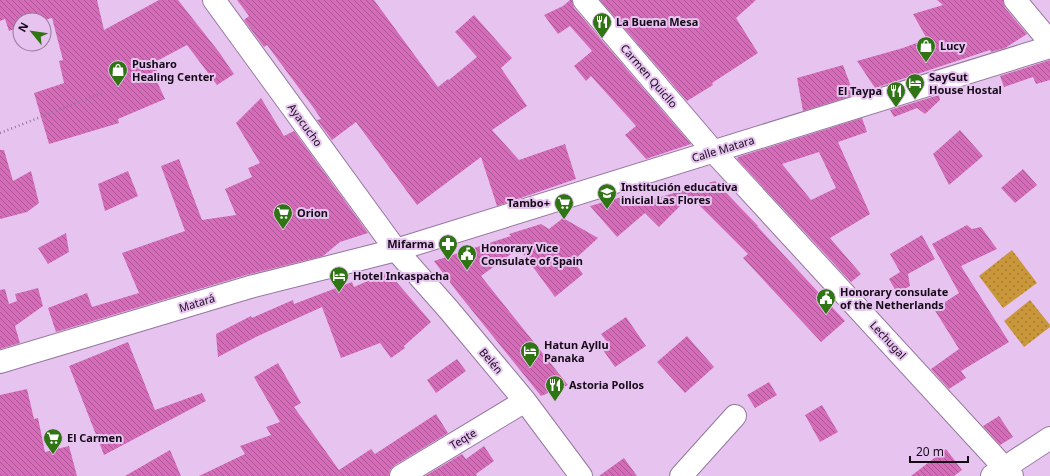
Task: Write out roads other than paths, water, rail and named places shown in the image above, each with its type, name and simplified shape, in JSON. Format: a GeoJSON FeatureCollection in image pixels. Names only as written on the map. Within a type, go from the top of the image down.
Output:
{"type":"FeatureCollection","features":[{"type":"Feature","properties":{"kind":"street","name":"Ayacucho"},"geometry":{"type":"LineString","coordinates":[[214,0],[396,250]]}},
{"type":"Feature","properties":{"kind":"street","name":"Carmen Quicllo"},"geometry":{"type":"LineString","coordinates":[[584,0],[714,152]]}},
{"type":"Feature","properties":{"kind":"street"},"geometry":{"type":"LineString","coordinates":[[1015,0],[1050,42]]}},
{"type":"Feature","properties":{"kind":"street","name":"Calle Matara"},"geometry":{"type":"LineString","coordinates":[[396,250],[1050,47]]}},
{"type":"Feature","properties":{"kind":"street","name":"Lechugal"},"geometry":{"type":"LineString","coordinates":[[714,152],[1003,473]]}},
{"type":"Feature","properties":{"kind":"street","name":"Matará"},"geometry":{"type":"LineString","coordinates":[[0,362],[250,287],[396,250]]}},
{"type":"Feature","properties":{"kind":"street","name":"Belén"},"geometry":{"type":"LineString","coordinates":[[396,250],[449,310],[524,401],[581,476]]}},
{"type":"Feature","properties":{"kind":"street","name":"Teqte"},"geometry":{"type":"LineString","coordinates":[[401,476],[524,401]]}},
{"type":"Feature","properties":{"kind":"street"},"geometry":{"type":"LineString","coordinates":[[680,476],[735,416]]}},
{"type":"Feature","properties":{"kind":"street"},"geometry":{"type":"LineString","coordinates":[[1003,473],[1050,438]]}},
{"type":"Feature","properties":{"kind":"place","name":"La Buena Mesa"},"geometry":{"type":"Point","coordinates":[602,39]}},
{"type":"Feature","properties":{"kind":"place","name":"Lucy"},"geometry":{"type":"Point","coordinates":[926,63]}},
{"type":"Feature","properties":{"kind":"place","name":"Pusharo Healing Center"},"geometry":{"type":"Point","coordinates":[118,87]}},
{"type":"Feature","properties":{"kind":"place","name":"SayGut House Hostal"},"geometry":{"type":"Point","coordinates":[915,100]}},
{"type":"Feature","properties":{"kind":"place","name":"El Taypa"},"geometry":{"type":"Point","coordinates":[896,108]}},
{"type":"Feature","properties":{"kind":"place","name":"Institución educativa inicial Las Flores"},"geometry":{"type":"Point","coordinates":[607,210]}},
{"type":"Feature","properties":{"kind":"place","name":"Tambo+"},"geometry":{"type":"Point","coordinates":[564,220]}},
{"type":"Feature","properties":{"kind":"place","name":"Orion"},"geometry":{"type":"Point","coordinates":[283,230]}},
{"type":"Feature","properties":{"kind":"place","name":"Mifarma"},"geometry":{"type":"Point","coordinates":[448,261]}},
{"type":"Feature","properties":{"kind":"place","name":"Honorary Vice Consulate of Spain"},"geometry":{"type":"Point","coordinates":[467,271]}},
{"type":"Feature","properties":{"kind":"place","name":"Hotel Inkaspacha"},"geometry":{"type":"Point","coordinates":[339,293]}},
{"type":"Feature","properties":{"kind":"place","name":"Honorary consulate of the Netherlands"},"geometry":{"type":"Point","coordinates":[826,315]}},
{"type":"Feature","properties":{"kind":"place","name":"Hatun Ayllu Panaka"},"geometry":{"type":"Point","coordinates":[530,368]}},
{"type":"Feature","properties":{"kind":"place","name":"Astoria Pollos"},"geometry":{"type":"Point","coordinates":[555,402]}},
{"type":"Feature","properties":{"kind":"place","name":"El Carmen"},"geometry":{"type":"Point","coordinates":[53,455]}}]}
